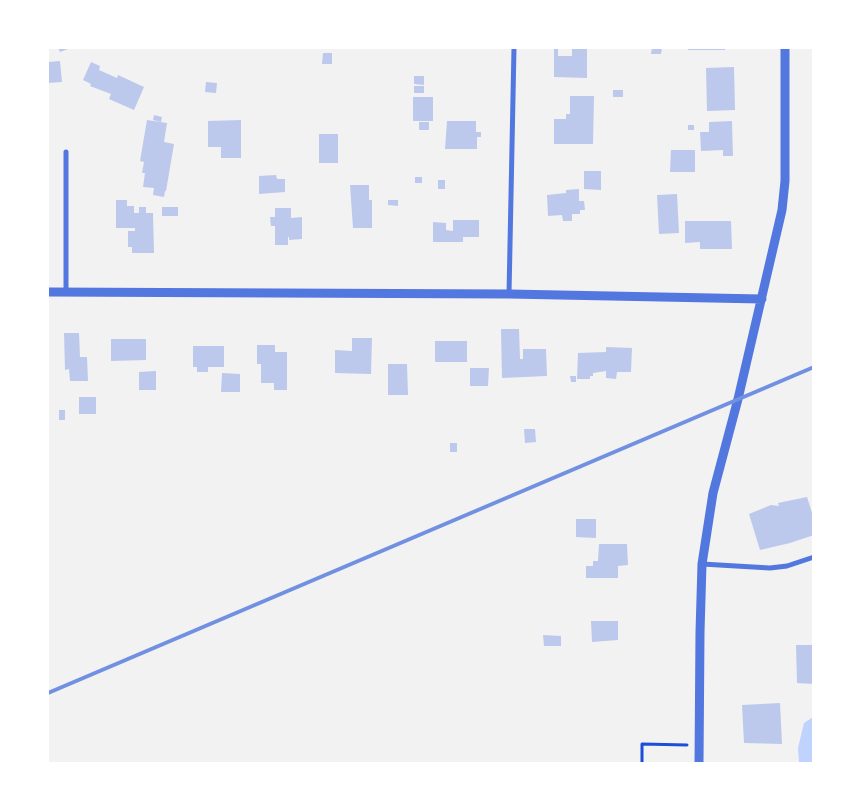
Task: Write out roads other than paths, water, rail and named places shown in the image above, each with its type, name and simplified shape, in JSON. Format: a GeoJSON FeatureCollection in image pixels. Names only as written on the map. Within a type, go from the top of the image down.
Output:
{"type":"FeatureCollection","features":[{"type":"Feature","properties":{"kind":"street"},"geometry":{"type":"LineString","coordinates":[[510,294],[514,48]]}},
{"type":"Feature","properties":{"kind":"street"},"geometry":{"type":"LineString","coordinates":[[699,764],[702,564],[713,493],[762,299],[783,201],[785,181],[785,48]]}},
{"type":"Feature","properties":{"kind":"street"},"geometry":{"type":"LineString","coordinates":[[66,152],[66,291]]}},
{"type":"Feature","properties":{"kind":"street"},"geometry":{"type":"LineString","coordinates":[[48,292],[510,294],[762,299]]}},
{"type":"Feature","properties":{"kind":"street"},"geometry":{"type":"LineString","coordinates":[[702,564],[770,568],[787,566],[814,557]]}},
{"type":"Feature","properties":{"kind":"water"},"geometry":{"type":"Polygon","coordinates":[[[813,717],[813,763],[799,763],[798,748],[804,723],[813,717]]]}},
{"type":"Feature","properties":{"kind":"railway"},"geometry":{"type":"LineString","coordinates":[[48,693],[814,367]]}}]}
